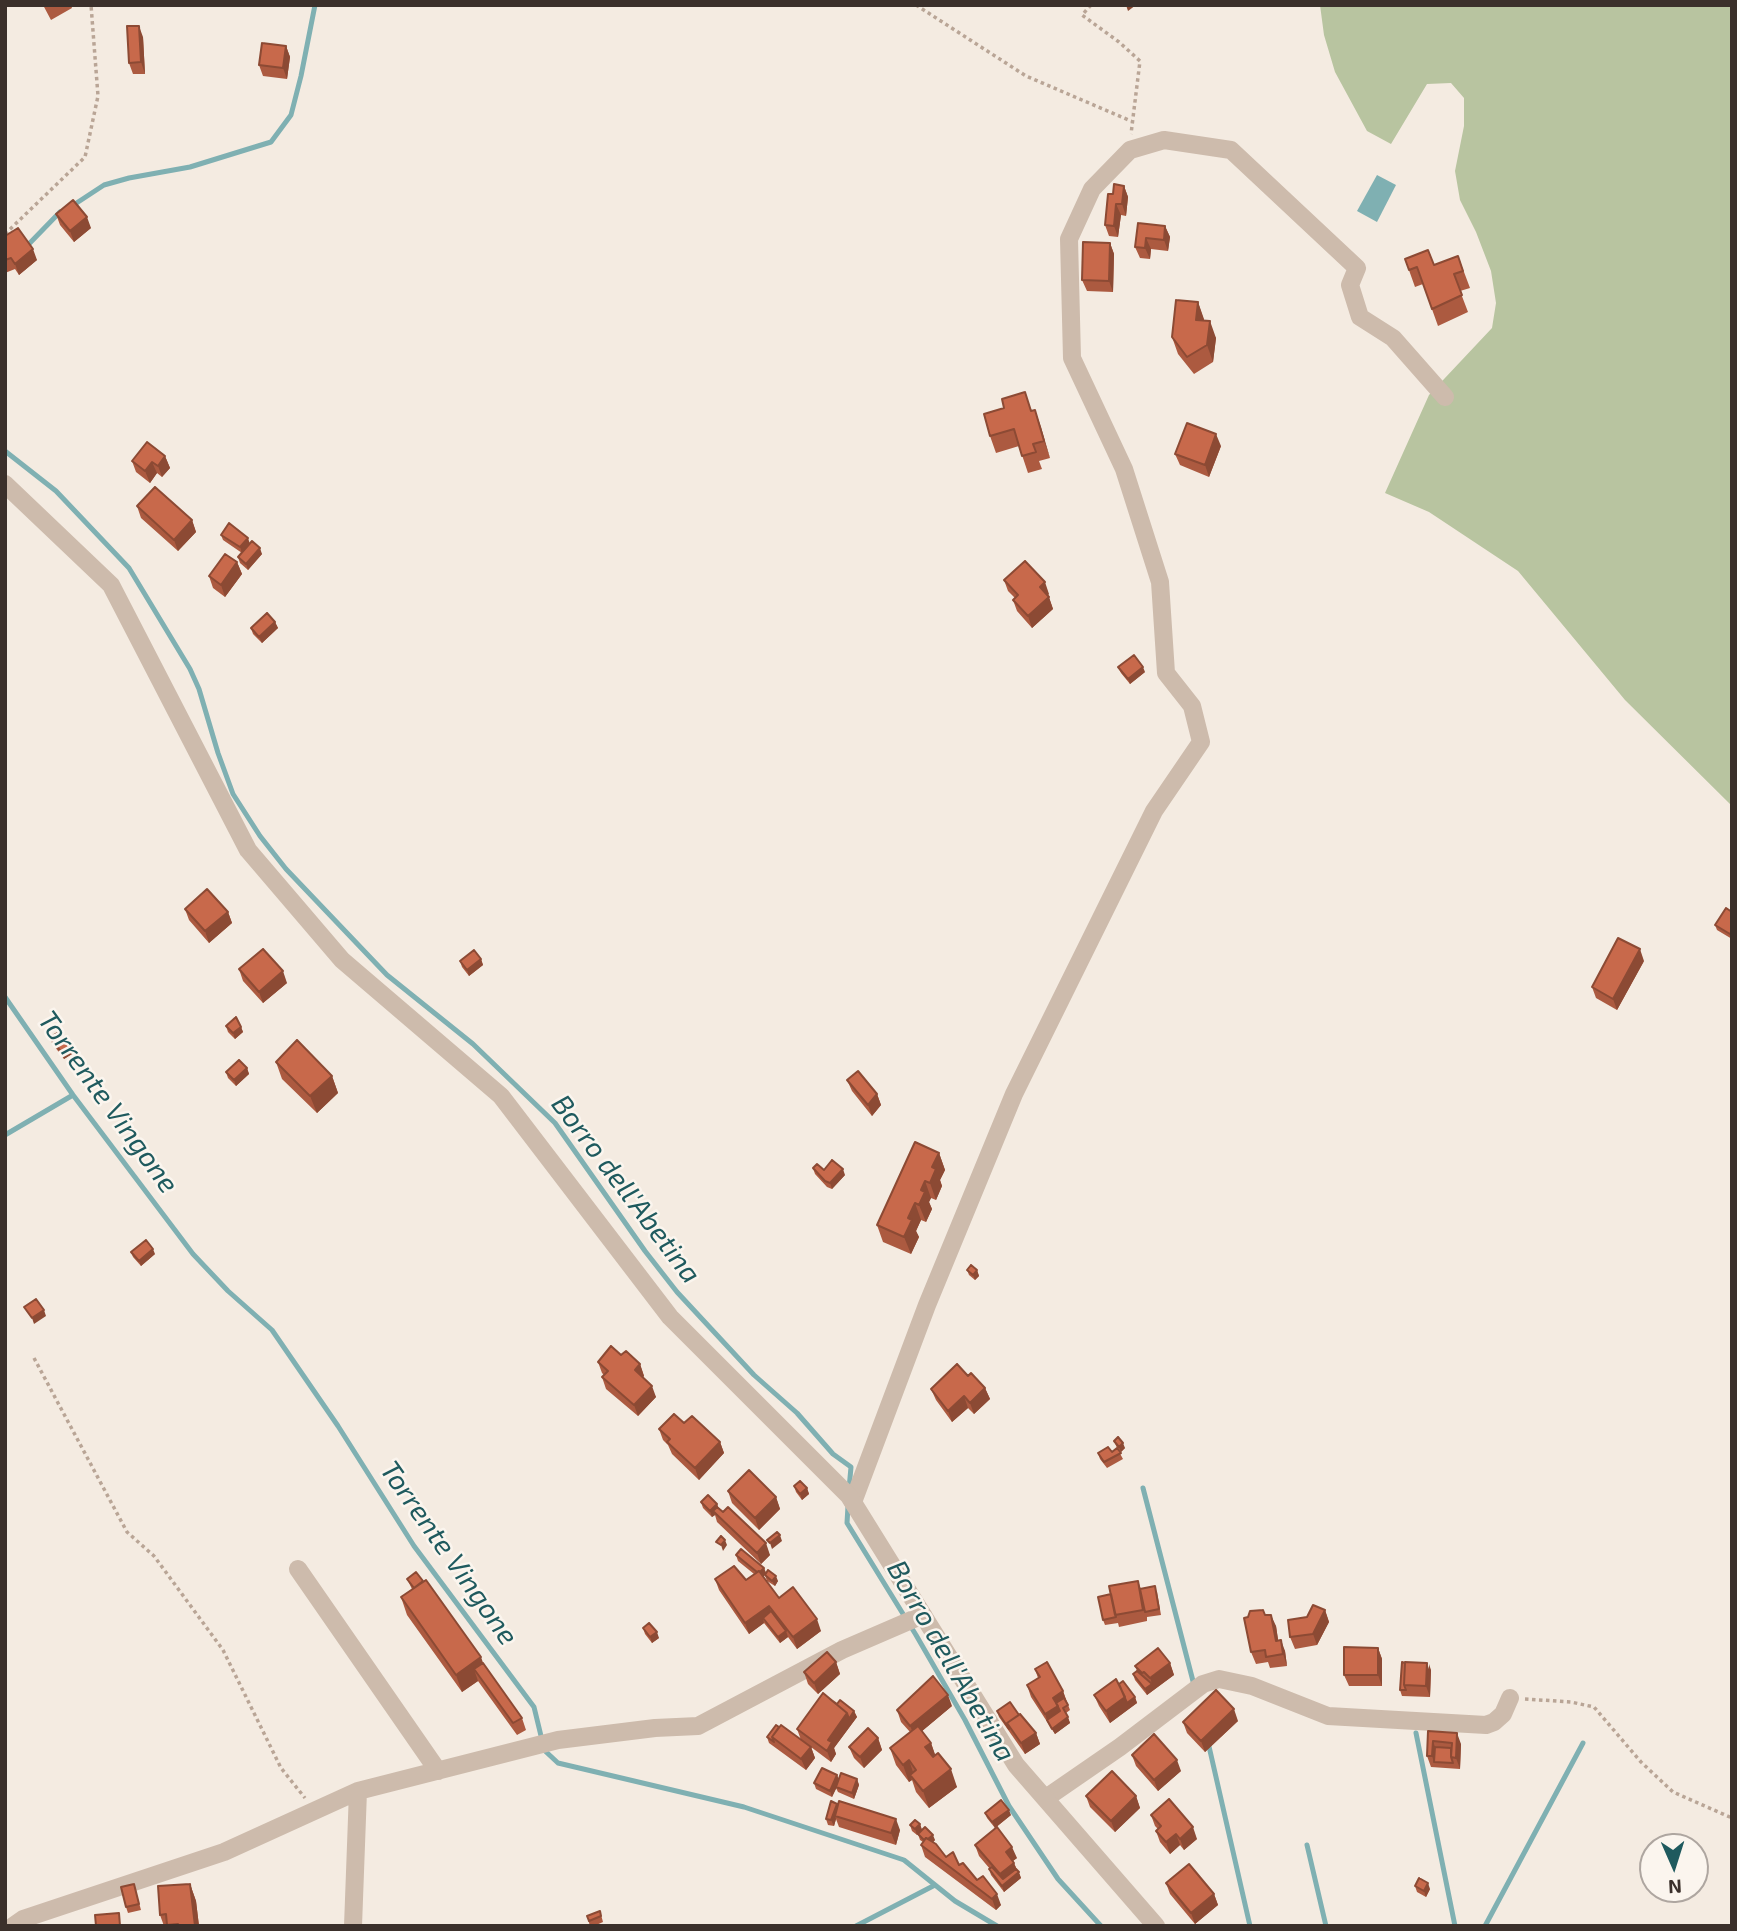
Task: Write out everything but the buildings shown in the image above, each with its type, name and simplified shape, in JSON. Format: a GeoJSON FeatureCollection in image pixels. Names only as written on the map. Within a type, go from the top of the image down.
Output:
{"type":"FeatureCollection","features":[{"type":"Feature","properties":{"kind":"street"},"geometry":{"type":"LineString","coordinates":[[853,1502],[927,1305],[1014,1094],[1154,811],[1201,742],[1192,706],[1166,673],[1160,582],[1124,469],[1072,358],[1069,239],[1091,189],[1130,150],[1164,140],[1231,150],[1357,268],[1350,285],[1360,317],[1393,338],[1445,397]]}},
{"type":"Feature","properties":{"kind":"street"},"geometry":{"type":"LineString","coordinates":[[5,484],[111,585],[248,849],[342,960],[501,1096],[670,1317],[853,1502],[1016,1765],[1156,1926]]}},
{"type":"Feature","properties":{"kind":"street"},"geometry":{"type":"LineString","coordinates":[[298,1569],[438,1771]]}},
{"type":"Feature","properties":{"kind":"street"},"geometry":{"type":"LineString","coordinates":[[13,1926],[23,1919],[224,1852],[358,1791],[558,1740],[655,1728],[698,1726],[842,1650],[923,1615]]}},
{"type":"Feature","properties":{"kind":"street"},"geometry":{"type":"LineString","coordinates":[[1046,1798],[1120,1747],[1203,1684],[1219,1679],[1252,1686],[1328,1716],[1486,1725],[1503,1714],[1510,1698]]}},
{"type":"Feature","properties":{"kind":"street"},"geometry":{"type":"LineString","coordinates":[[353,1926],[358,1791]]}},
{"type":"Feature","properties":{"kind":"path"},"geometry":{"type":"LineString","coordinates":[[5,234],[85,157],[98,96],[92,5]]}},
{"type":"Feature","properties":{"kind":"path"},"geometry":{"type":"LineString","coordinates":[[916,5],[1026,76],[1131,121]]}},
{"type":"Feature","properties":{"kind":"path"},"geometry":{"type":"LineString","coordinates":[[1091,5],[1082,15],[1140,61],[1131,121],[1130,150]]}},
{"type":"Feature","properties":{"kind":"path"},"geometry":{"type":"LineString","coordinates":[[34,1358],[127,1532],[154,1556],[223,1650],[281,1768],[315,1811]]}},
{"type":"Feature","properties":{"kind":"path"},"geometry":{"type":"LineString","coordinates":[[1510,1698],[1571,1702],[1594,1707],[1641,1762],[1673,1792],[1732,1818]]}},
{"type":"Feature","properties":{"kind":"green space"},"geometry":{"type":"Polygon","coordinates":[[[1320,5],[1732,5],[1732,806],[1625,700],[1518,571],[1429,512],[1385,493],[1429,395],[1492,328],[1496,303],[1491,271],[1460,200],[1455,171],[1464,126],[1464,98],[1451,83],[1427,84],[1391,144],[1367,131],[1335,72],[1324,35],[1320,5]]]}},
{"type":"Feature","properties":{"kind":"water"},"geometry":{"type":"Polygon","coordinates":[[[1377,175],[1396,185],[1377,222],[1357,211],[1377,175]]]}},
{"type":"Feature","properties":{"kind":"waterway","name":"Borro dell'Abetina"},"geometry":{"type":"LineString","coordinates":[[72,206],[104,185],[190,167],[271,142],[291,115],[315,5]]}},
{"type":"Feature","properties":{"kind":"waterway","name":"Borro dell'Abetina"},"geometry":{"type":"LineString","coordinates":[[25,248],[60,212]]}},
{"type":"Feature","properties":{"kind":"waterway","name":"Borro dell'Abetina"},"geometry":{"type":"LineString","coordinates":[[5,451],[56,491],[129,568],[190,669],[233,794],[260,836],[286,869],[387,975],[473,1044],[555,1123],[677,1292],[754,1375],[797,1413],[833,1454],[851,1467],[849,1489]]}},
{"type":"Feature","properties":{"kind":"waterway","name":"Torrente Vingone"},"geometry":{"type":"LineString","coordinates":[[5,997],[73,1095],[193,1254],[228,1291],[272,1330],[338,1426],[414,1546],[534,1707],[542,1740]]}},
{"type":"Feature","properties":{"kind":"waterway"},"geometry":{"type":"LineString","coordinates":[[5,1135],[73,1095]]}},
{"type":"Feature","properties":{"kind":"waterway"},"geometry":{"type":"LineString","coordinates":[[1143,1488],[1194,1685]]}},
{"type":"Feature","properties":{"kind":"waterway","name":"Borro dell'Abetina"},"geometry":{"type":"LineString","coordinates":[[848,1506],[847,1523],[965,1720],[1009,1806],[1058,1879],[1101,1926]]}},
{"type":"Feature","properties":{"kind":"waterway"},"geometry":{"type":"LineString","coordinates":[[1416,1733],[1455,1926]]}},
{"type":"Feature","properties":{"kind":"waterway"},"geometry":{"type":"LineString","coordinates":[[1208,1742],[1250,1926]]}},
{"type":"Feature","properties":{"kind":"waterway"},"geometry":{"type":"LineString","coordinates":[[1485,1926],[1583,1743]]}},
{"type":"Feature","properties":{"kind":"waterway","name":"Torrente Vingone"},"geometry":{"type":"LineString","coordinates":[[543,1749],[558,1763],[744,1807],[904,1860],[955,1901],[997,1926]]}},
{"type":"Feature","properties":{"kind":"waterway"},"geometry":{"type":"LineString","coordinates":[[1307,1845],[1326,1926]]}},
{"type":"Feature","properties":{"kind":"waterway"},"geometry":{"type":"LineString","coordinates":[[856,1926],[935,1885]]}}]}
